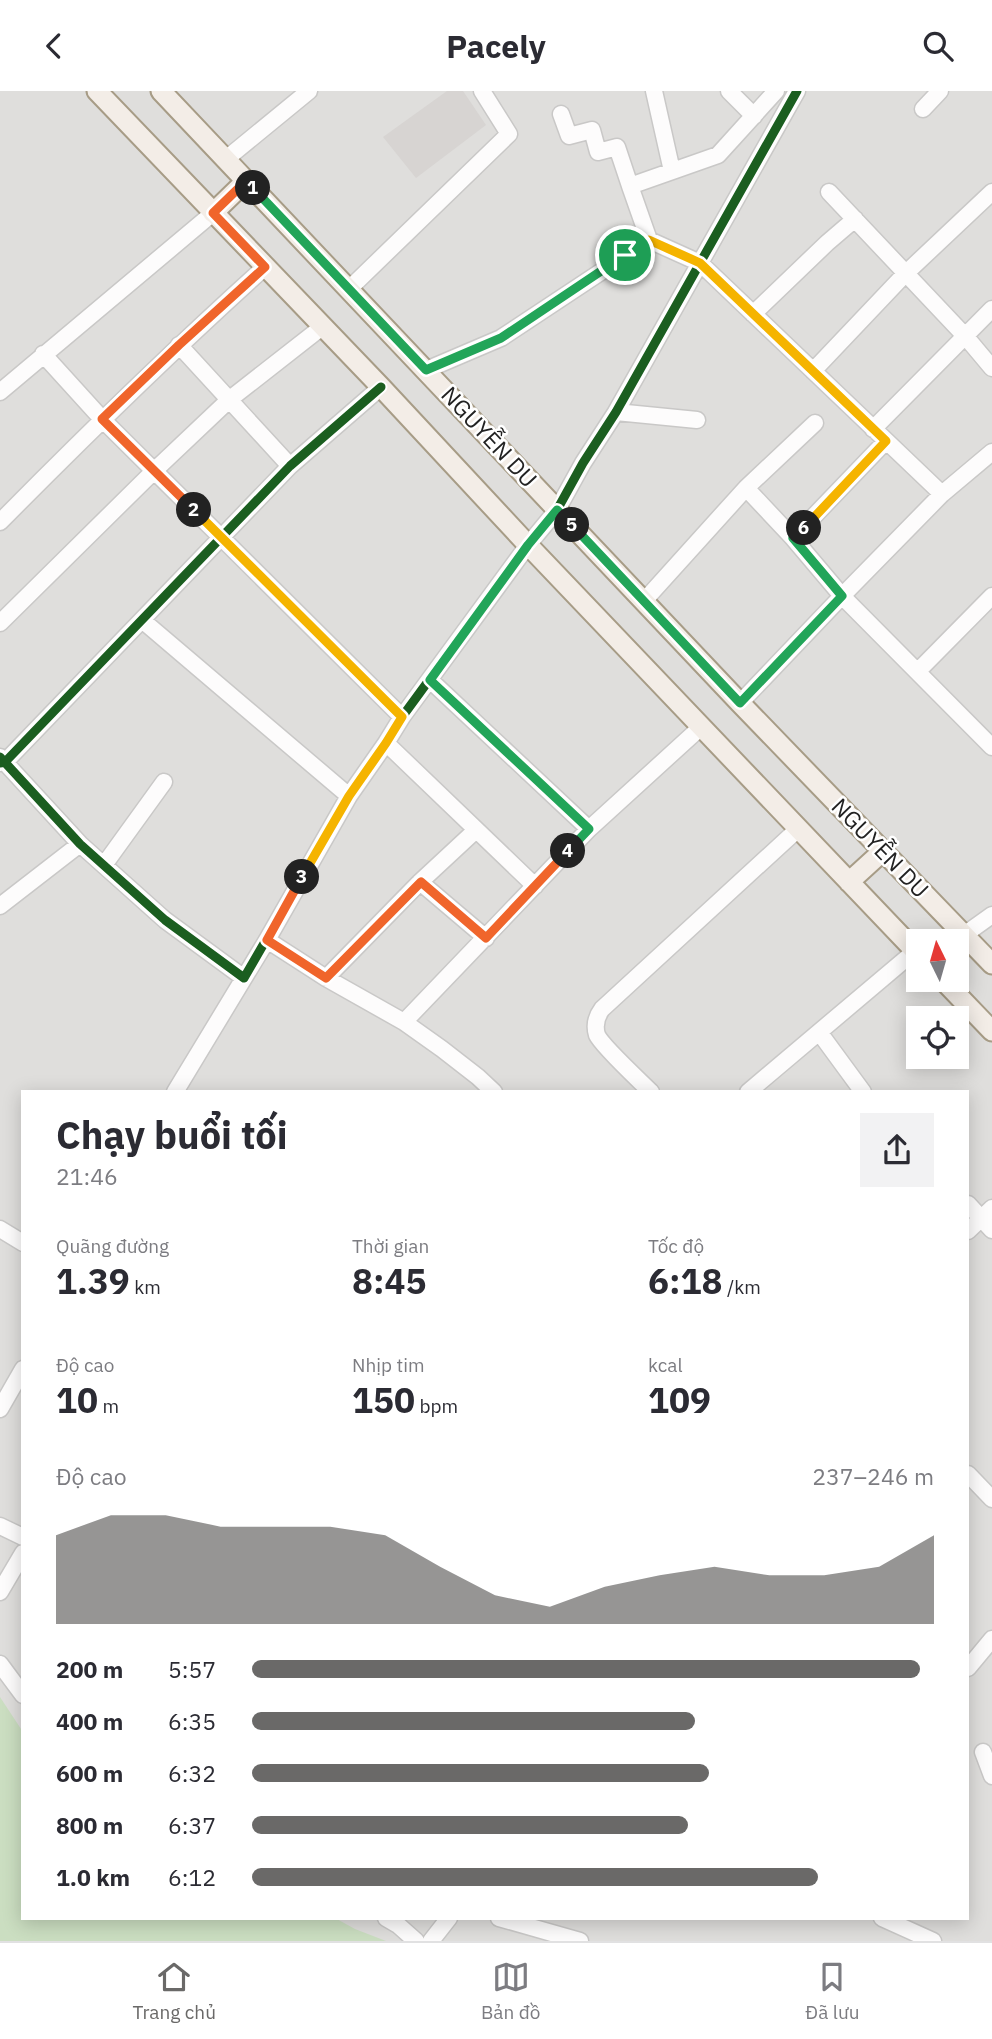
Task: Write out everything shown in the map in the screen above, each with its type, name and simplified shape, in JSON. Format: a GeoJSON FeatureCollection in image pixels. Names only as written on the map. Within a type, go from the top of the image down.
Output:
{"type":"FeatureCollection","features":[{"type":"Feature","properties":{"kind":"main road","name":"NGUYỄN DU"},"geometry":{"type":"LineString","coordinates":[[97,91],[906,942]]}},
{"type":"Feature","properties":{"kind":"main road","name":"NGUYỄN DU"},"geometry":{"type":"LineString","coordinates":[[161,91],[740,703],[958,929]]}},
{"type":"Feature","properties":{"kind":"main road"},"geometry":{"type":"LineString","coordinates":[[213,213],[246,181]]}},
{"type":"Feature","properties":{"kind":"main road"},"geometry":{"type":"LineString","coordinates":[[849,882],[883,851]]}},
{"type":"Feature","properties":{"kind":"main road","name":"NGUYỄN DU"},"geometry":{"type":"LineString","coordinates":[[970,941],[992,964]]}},
{"type":"Feature","properties":{"kind":"main road"},"geometry":{"type":"LineString","coordinates":[[955,992],[992,1031]]}},
{"type":"Feature","properties":{"kind":"street"},"geometry":{"type":"LineString","coordinates":[[226,159],[309,91]]}},
{"type":"Feature","properties":{"kind":"street"},"geometry":{"type":"LineString","coordinates":[[349,289],[509,134],[482,91]]}},
{"type":"Feature","properties":{"kind":"street"},"geometry":{"type":"LineString","coordinates":[[654,91],[672,171]]}},
{"type":"Feature","properties":{"kind":"street"},"geometry":{"type":"LineString","coordinates":[[729,91],[754,115]]}},
{"type":"Feature","properties":{"kind":"street"},"geometry":{"type":"LineString","coordinates":[[630,186],[718,155],[776,91]]}},
{"type":"Feature","properties":{"kind":"street"},"geometry":{"type":"LineString","coordinates":[[176,1090],[267,940],[349,796],[402,717],[528,545],[557,510],[616,412],[797,91]]}},
{"type":"Feature","properties":{"kind":"street"},"geometry":{"type":"LineString","coordinates":[[923,109],[940,91]]}},
{"type":"Feature","properties":{"kind":"street"},"geometry":{"type":"LineString","coordinates":[[561,114],[569,136],[592,130],[598,152],[617,147],[649,240],[700,263],[942,494]]}},
{"type":"Feature","properties":{"kind":"street"},"geometry":{"type":"LineString","coordinates":[[829,191],[992,368]]}},
{"type":"Feature","properties":{"kind":"street"},"geometry":{"type":"LineString","coordinates":[[813,371],[905,274],[992,192]]}},
{"type":"Feature","properties":{"kind":"street"},"geometry":{"type":"LineString","coordinates":[[0,393],[213,213]]}},
{"type":"Feature","properties":{"kind":"street"},"geometry":{"type":"LineString","coordinates":[[753,314],[855,219]]}},
{"type":"Feature","properties":{"kind":"street"},"geometry":{"type":"LineString","coordinates":[[426,370],[501,338],[649,240]]}},
{"type":"Feature","properties":{"kind":"street"},"geometry":{"type":"LineString","coordinates":[[0,522],[102,419],[265,267]]}},
{"type":"Feature","properties":{"kind":"street"},"geometry":{"type":"LineString","coordinates":[[873,429],[992,309]]}},
{"type":"Feature","properties":{"kind":"street"},"geometry":{"type":"LineString","coordinates":[[0,623],[230,399],[322,327]]}},
{"type":"Feature","properties":{"kind":"street"},"geometry":{"type":"LineString","coordinates":[[179,345],[290,467]]}},
{"type":"Feature","properties":{"kind":"street"},"geometry":{"type":"LineString","coordinates":[[43,354],[102,419],[402,717]]}},
{"type":"Feature","properties":{"kind":"street"},"geometry":{"type":"LineString","coordinates":[[244,978],[165,920],[80,844],[2,761],[290,467],[381,387]]}},
{"type":"Feature","properties":{"kind":"street"},"geometry":{"type":"LineString","coordinates":[[616,412],[696,420]]}},
{"type":"Feature","properties":{"kind":"street"},"geometry":{"type":"LineString","coordinates":[[644,601],[746,488],[815,423]]}},
{"type":"Feature","properties":{"kind":"street"},"geometry":{"type":"LineString","coordinates":[[793,538],[886,441]]}},
{"type":"Feature","properties":{"kind":"street"},"geometry":{"type":"LineString","coordinates":[[740,703],[942,494],[992,452]]}},
{"type":"Feature","properties":{"kind":"street"},"geometry":{"type":"LineString","coordinates":[[746,488],[842,596],[992,747]]}},
{"type":"Feature","properties":{"kind":"street"},"geometry":{"type":"LineString","coordinates":[[918,671],[992,596]]}},
{"type":"Feature","properties":{"kind":"street"},"geometry":{"type":"LineString","coordinates":[[142,620],[349,796]]}},
{"type":"Feature","properties":{"kind":"street"},"geometry":{"type":"LineString","coordinates":[[430,680],[589,829]]}},
{"type":"Feature","properties":{"kind":"street"},"geometry":{"type":"LineString","coordinates":[[979,733],[992,721]]}},
{"type":"Feature","properties":{"kind":"street"},"geometry":{"type":"LineString","coordinates":[[404,1022],[589,829],[701,727]]}},
{"type":"Feature","properties":{"kind":"street"},"geometry":{"type":"LineString","coordinates":[[386,743],[535,886]]}},
{"type":"Feature","properties":{"kind":"street"},"geometry":{"type":"LineString","coordinates":[[104,865],[164,782]]}},
{"type":"Feature","properties":{"kind":"street"},"geometry":{"type":"LineString","coordinates":[[649,1090],[599,1039],[595,1024],[598,1015],[799,829]]}},
{"type":"Feature","properties":{"kind":"street"},"geometry":{"type":"LineString","coordinates":[[326,978],[476,830]]}},
{"type":"Feature","properties":{"kind":"street"},"geometry":{"type":"LineString","coordinates":[[0,906],[80,844]]}},
{"type":"Feature","properties":{"kind":"street"},"geometry":{"type":"LineString","coordinates":[[421,882],[486,938]]}},
{"type":"Feature","properties":{"kind":"street"},"geometry":{"type":"LineString","coordinates":[[970,931],[992,915]]}},
{"type":"Feature","properties":{"kind":"street"},"geometry":{"type":"LineString","coordinates":[[267,940],[326,978],[404,1022],[492,1090]]}},
{"type":"Feature","properties":{"kind":"street"},"geometry":{"type":"LineString","coordinates":[[750,1090],[906,962]]}},
{"type":"Feature","properties":{"kind":"street"},"geometry":{"type":"LineString","coordinates":[[819,1032],[862,1090]]}},
{"type":"Feature","properties":{"kind":"street"},"geometry":{"type":"LineString","coordinates":[[969,1205],[989,1218],[969,1230]]}},
{"type":"Feature","properties":{"kind":"street"},"geometry":{"type":"LineString","coordinates":[[0,1229],[21,1242]]}},
{"type":"Feature","properties":{"kind":"street"},"geometry":{"type":"LineString","coordinates":[[0,1409],[21,1372]]}},
{"type":"Feature","properties":{"kind":"street"},"geometry":{"type":"LineString","coordinates":[[970,1480],[992,1499]]}},
{"type":"Feature","properties":{"kind":"street"},"geometry":{"type":"LineString","coordinates":[[0,1526],[21,1536]]}},
{"type":"Feature","properties":{"kind":"street"},"geometry":{"type":"LineString","coordinates":[[0,1592],[21,1556]]}},
{"type":"Feature","properties":{"kind":"street"},"geometry":{"type":"LineString","coordinates":[[969,1667],[992,1639]]}},
{"type":"Feature","properties":{"kind":"street"},"geometry":{"type":"LineString","coordinates":[[0,1664],[21,1692]]}},
{"type":"Feature","properties":{"kind":"street"},"geometry":{"type":"LineString","coordinates":[[981,1751],[992,1776]]}},
{"type":"Feature","properties":{"kind":"street"},"geometry":{"type":"LineString","coordinates":[[389,1920],[416,1941]]}},
{"type":"Feature","properties":{"kind":"street"},"geometry":{"type":"LineString","coordinates":[[431,1941],[447,1920]]}},
{"type":"Feature","properties":{"kind":"street"},"geometry":{"type":"LineString","coordinates":[[506,1920],[580,1941]]}},
{"type":"Feature","properties":{"kind":"street"},"geometry":{"type":"LineString","coordinates":[[886,1920],[933,1941]]}},
{"type":"Feature","properties":{"kind":"shaded area"},"geometry":{"type":"Polygon","coordinates":[[[0,91],[992,91],[992,1941],[0,1941],[0,91]]]}},
{"type":"Feature","properties":{"kind":"green space"},"geometry":{"type":"Polygon","coordinates":[[[0,1697],[21,1729],[21,1920],[339,1920],[386,1941],[0,1941],[0,1697]]]}},
{"type":"Feature","properties":{"kind":"building"},"geometry":{"type":"Polygon","coordinates":[[[447,91],[463,91],[486,125],[416,178],[383,137],[447,91]]]}},
{"type":"Feature","properties":{"kind":"cycle path"},"geometry":{"type":"LineString","coordinates":[[0,757],[80,844],[165,920],[244,978],[349,796],[402,717],[528,545],[557,510],[616,412],[797,91]]}},
{"type":"Feature","properties":{"kind":"cycle path"},"geometry":{"type":"LineString","coordinates":[[0,763],[5,762],[290,466],[381,387]]}},
{"type":"Feature","properties":{"kind":"route"},"geometry":{"type":"LineString","coordinates":[[246,181],[426,370],[501,338],[625,255],[649,240],[700,263],[886,441],[793,538],[842,596],[740,703],[557,510],[528,545],[430,680],[589,829],[486,938],[421,882],[326,978],[267,940],[349,796],[402,717],[102,419],[265,267],[213,213],[246,181]]}}]}
